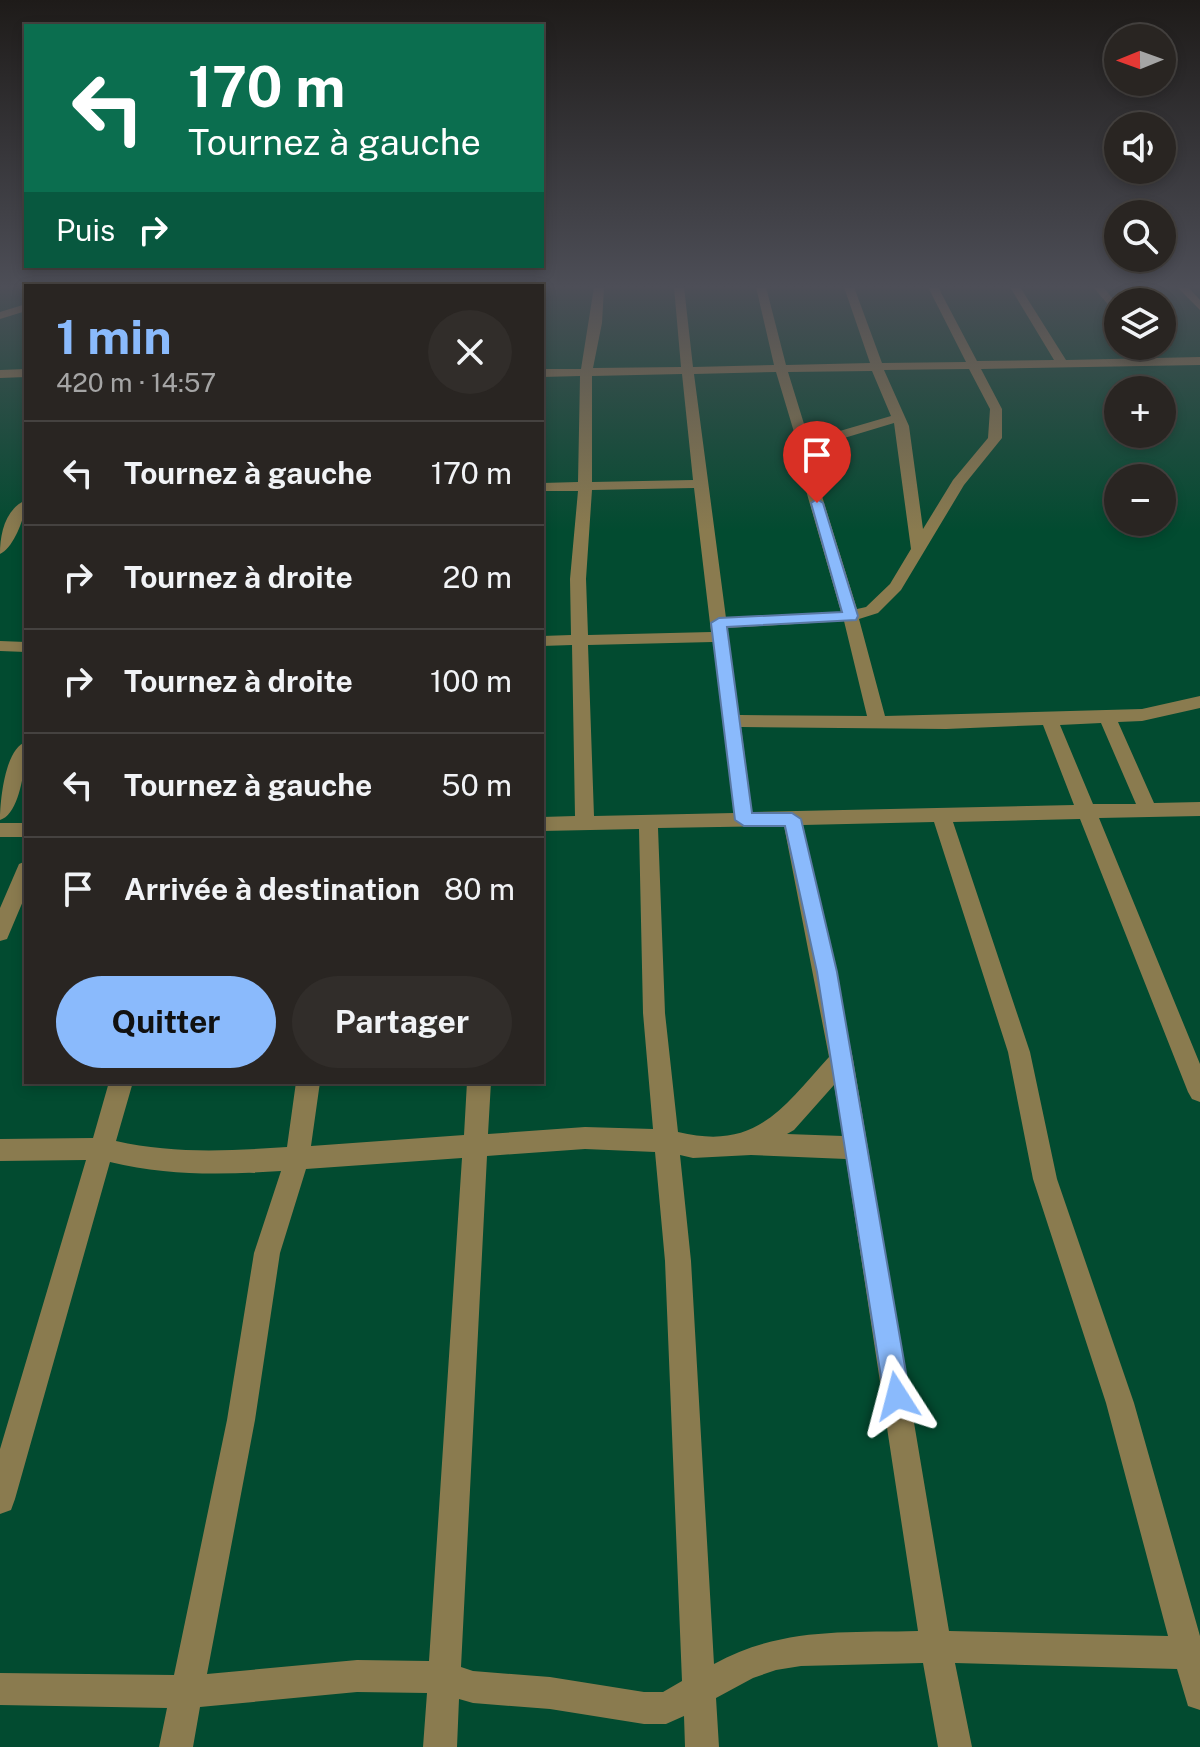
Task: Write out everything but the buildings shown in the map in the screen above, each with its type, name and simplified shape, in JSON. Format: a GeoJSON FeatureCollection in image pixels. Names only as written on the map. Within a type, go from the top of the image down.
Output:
{"type":"FeatureCollection","features":[{"type":"Feature","properties":{"kind":"street"},"geometry":{"type":"LineString","coordinates":[[585,823],[578,579],[585,486],[587,369]]}},
{"type":"Feature","properties":{"kind":"street"},"geometry":{"type":"LineString","coordinates":[[687,369],[744,820]]}},
{"type":"Feature","properties":{"kind":"street"},"geometry":{"type":"LineString","coordinates":[[544,373],[732,369]]}},
{"type":"Feature","properties":{"kind":"street"},"geometry":{"type":"LineString","coordinates":[[782,369],[877,721]]}},
{"type":"Feature","properties":{"kind":"street"},"geometry":{"type":"LineString","coordinates":[[878,369],[904,439],[912,517],[919,551]]}},
{"type":"Feature","properties":{"kind":"street"},"geometry":{"type":"LineString","coordinates":[[544,641],[720,630],[851,616],[872,610],[896,587],[958,483],[995,438],[996,409],[974,369]]}},
{"type":"Feature","properties":{"kind":"street"},"geometry":{"type":"LineString","coordinates":[[0,374],[23,372]]}},
{"type":"Feature","properties":{"kind":"street"},"geometry":{"type":"LineString","coordinates":[[804,446],[898,418]]}},
{"type":"Feature","properties":{"kind":"street"},"geometry":{"type":"LineString","coordinates":[[544,487],[700,484]]}},
{"type":"Feature","properties":{"kind":"street"},"geometry":{"type":"LineString","coordinates":[[0,514],[23,510]]}},
{"type":"Feature","properties":{"kind":"street"},"geometry":{"type":"LineString","coordinates":[[0,550],[23,510]]}},
{"type":"Feature","properties":{"kind":"street"},"geometry":{"type":"LineString","coordinates":[[0,646],[24,647]]}},
{"type":"Feature","properties":{"kind":"street"},"geometry":{"type":"LineString","coordinates":[[732,721],[946,723],[1107,717],[1142,715],[1200,702]]}},
{"type":"Feature","properties":{"kind":"street"},"geometry":{"type":"LineString","coordinates":[[1048,717],[1200,1092]]}},
{"type":"Feature","properties":{"kind":"street"},"geometry":{"type":"LineString","coordinates":[[1107,717],[1148,810]]}},
{"type":"Feature","properties":{"kind":"street"},"geometry":{"type":"LineString","coordinates":[[0,813],[24,753]]}},
{"type":"Feature","properties":{"kind":"street"},"geometry":{"type":"LineString","coordinates":[[544,824],[1200,809]]}},
{"type":"Feature","properties":{"kind":"street"},"geometry":{"type":"LineString","coordinates":[[941,815],[1019,1052],[1045,1179],[1120,1403],[1194,1653],[1200,1694]]}},
{"type":"Feature","properties":{"kind":"street"},"geometry":{"type":"LineString","coordinates":[[792,819],[827,972],[934,1647],[955,1747]]}},
{"type":"Feature","properties":{"kind":"street"},"geometry":{"type":"LineString","coordinates":[[648,821],[654,1013],[678,1261],[702,1747]]}},
{"type":"Feature","properties":{"kind":"street"},"geometry":{"type":"LineString","coordinates":[[0,830],[24,830]]}},
{"type":"Feature","properties":{"kind":"street"},"geometry":{"type":"LineString","coordinates":[[0,933],[24,874]]}},
{"type":"Feature","properties":{"kind":"street"},"geometry":{"type":"LineString","coordinates":[[751,1144],[786,1122],[842,1059]]}},
{"type":"Feature","properties":{"kind":"street"},"geometry":{"type":"LineString","coordinates":[[0,1499],[120,1084]]}},
{"type":"Feature","properties":{"kind":"street"},"geometry":{"type":"LineString","coordinates":[[176,1747],[241,1420],[267,1253],[297,1160],[308,1084]]}},
{"type":"Feature","properties":{"kind":"street"},"geometry":{"type":"LineString","coordinates":[[440,1747],[479,1084]]}},
{"type":"Feature","properties":{"kind":"street"},"geometry":{"type":"LineString","coordinates":[[0,1150],[102,1149],[148,1160],[214,1164],[585,1138],[668,1141],[693,1147],[751,1144],[856,1148]]}},
{"type":"Feature","properties":{"kind":"street"},"geometry":{"type":"LineString","coordinates":[[0,1689],[185,1692],[357,1676],[444,1677],[473,1687],[666,1708],[746,1664],[776,1654],[934,1647],[1194,1653]]}},
{"type":"Feature","properties":{"kind":"green space"},"geometry":{"type":"Polygon","coordinates":[[[0,369],[24,369],[24,1084],[544,1084],[544,369],[1200,369],[1200,1747],[0,1747],[0,369]]]}},
{"type":"Feature","properties":{"kind":"route"},"geometry":{"type":"LineString","coordinates":[[817,503],[851,616],[719,623],[744,820],[792,819],[827,972],[897,1396]]}}]}
